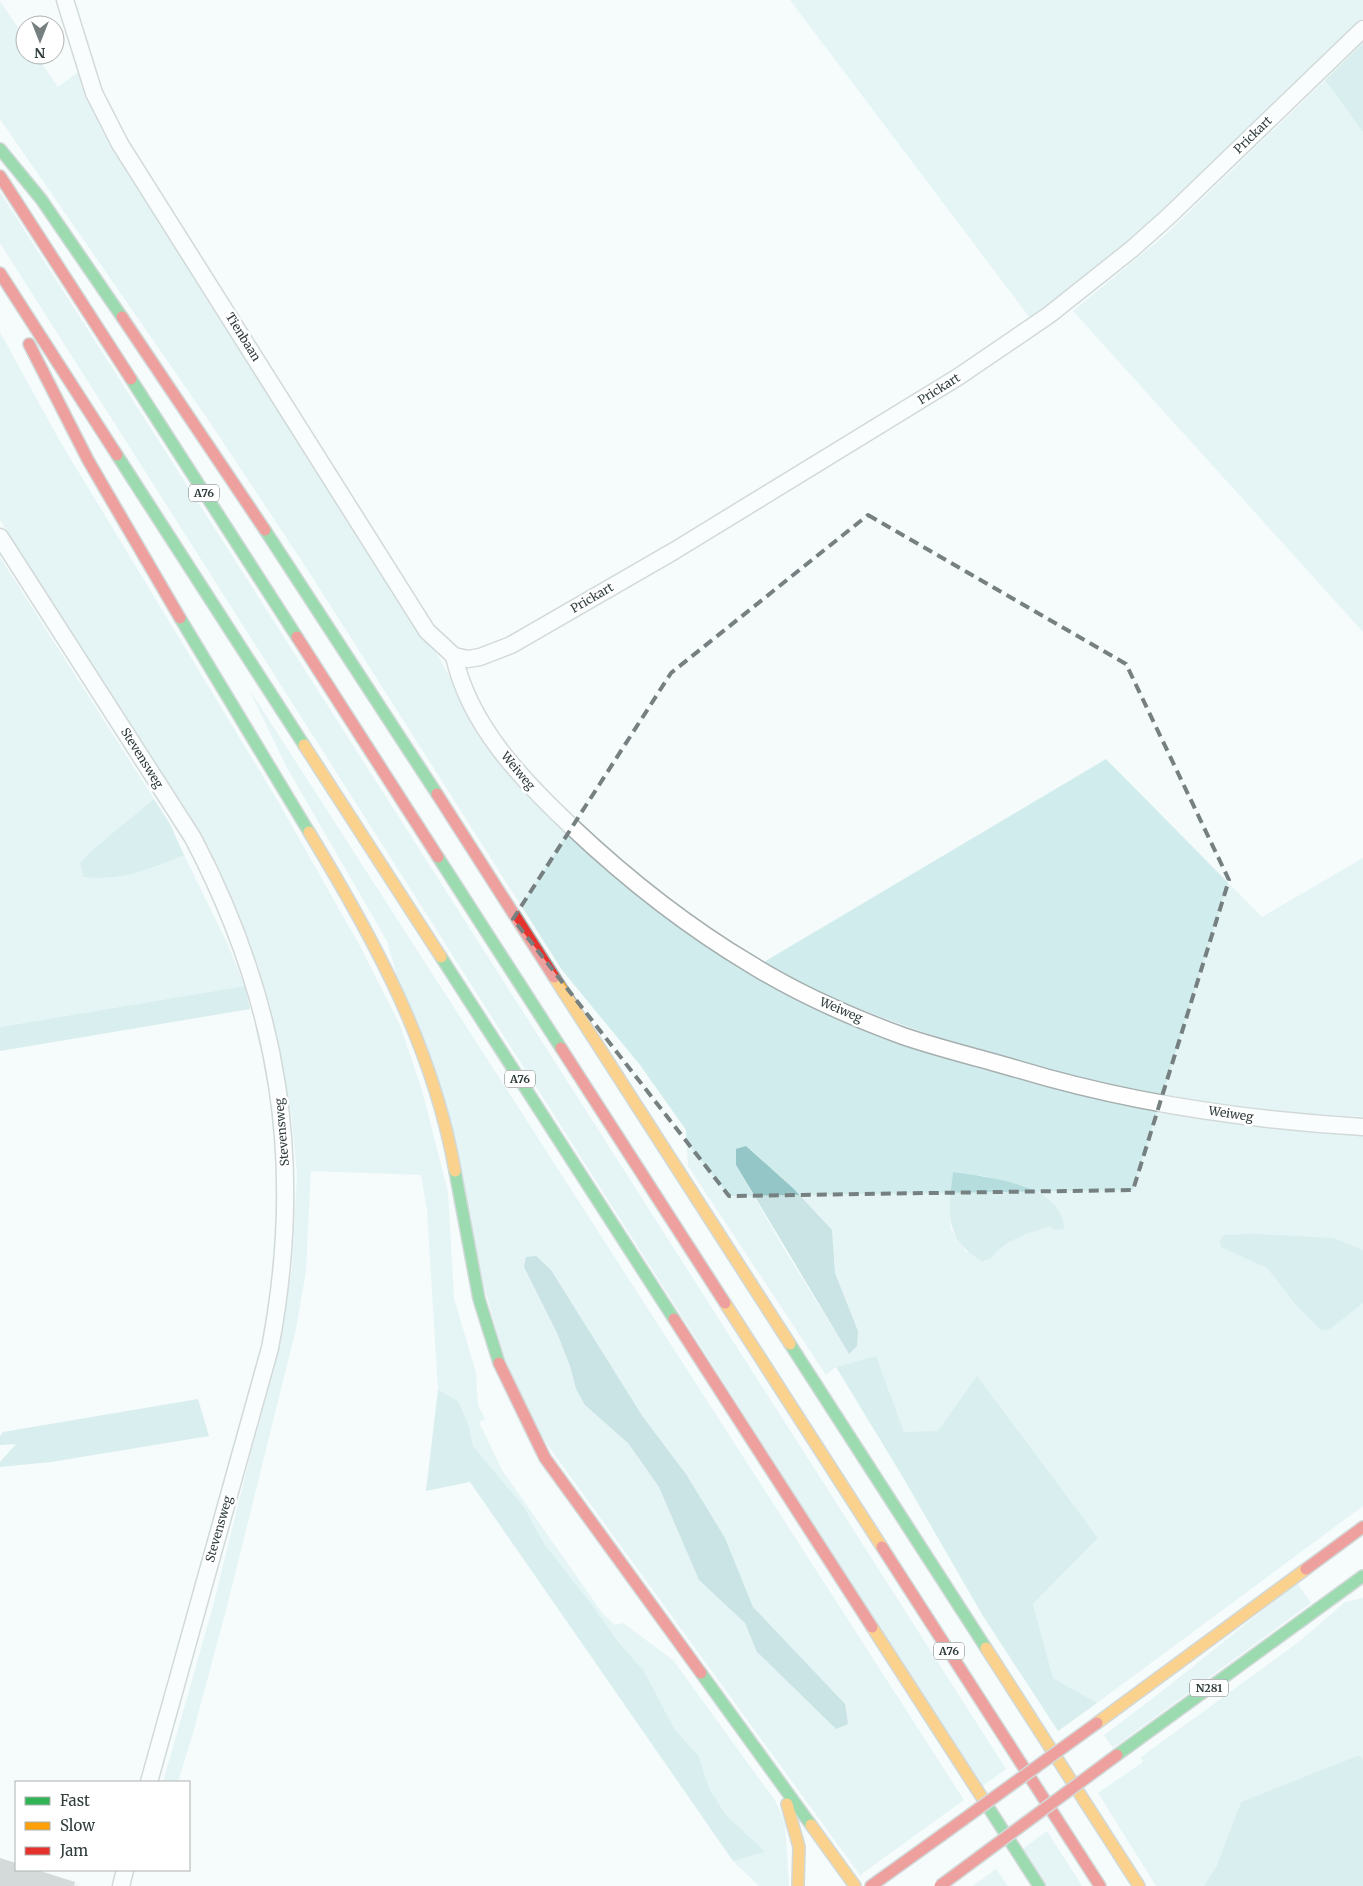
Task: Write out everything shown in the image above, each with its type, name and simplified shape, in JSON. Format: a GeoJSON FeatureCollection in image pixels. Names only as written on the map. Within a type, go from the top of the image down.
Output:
{"type":"FeatureCollection","features":[{"type":"Feature","properties":{"kind":"highway","name":"A76"},"geometry":{"type":"LineString","coordinates":[[0,149],[41,198],[304,588],[1139,1886]]}},
{"type":"Feature","properties":{"kind":"highway","name":"A76"},"geometry":{"type":"LineString","coordinates":[[0,176],[1100,1886]]}},
{"type":"Feature","properties":{"kind":"highway","name":"A76"},"geometry":{"type":"LineString","coordinates":[[0,273],[1039,1886]]}},
{"type":"Feature","properties":{"kind":"highway"},"geometry":{"type":"LineString","coordinates":[[0,283],[56,402],[100,481],[328,864],[402,1002],[422,1050],[438,1096],[448,1137],[478,1296],[497,1360],[515,1402],[545,1458],[855,1886]]}},
{"type":"Feature","properties":{"kind":"highway"},"geometry":{"type":"LineString","coordinates":[[871,1886],[1363,1528]]}},
{"type":"Feature","properties":{"kind":"highway","name":"N281"},"geometry":{"type":"LineString","coordinates":[[940,1886],[1363,1576]]}},
{"type":"Feature","properties":{"kind":"highway"},"geometry":{"type":"LineString","coordinates":[[783,1787],[799,1847],[798,1886]]}},
{"type":"Feature","properties":{"kind":"street","name":"Tienbaan"},"geometry":{"type":"LineString","coordinates":[[65,0],[94,93],[109,124],[427,631],[454,656]]}},
{"type":"Feature","properties":{"kind":"street","name":"Prickart"},"geometry":{"type":"LineString","coordinates":[[454,656],[468,659],[480,657],[510,645],[806,471],[1010,342],[1086,286],[1169,216],[1363,29]]}},
{"type":"Feature","properties":{"kind":"street","name":"Stevensweg"},"geometry":{"type":"LineString","coordinates":[[0,537],[193,838],[205,862],[229,912],[245,955],[272,1054],[283,1123],[286,1172],[285,1242],[280,1292],[270,1348],[149,1781]]}},
{"type":"Feature","properties":{"kind":"street","name":"Weiweg"},"geometry":{"type":"LineString","coordinates":[[454,656],[460,681],[481,720],[503,754],[539,796],[587,842],[683,918],[751,965],[800,991],[906,1036],[990,1063],[1091,1088],[1178,1106],[1284,1123],[1363,1127]]}},
{"type":"Feature","properties":{"kind":"street"},"geometry":{"type":"LineString","coordinates":[[121,1886],[125,1871]]}},
{"type":"Feature","properties":{"kind":"highlighted area"},"geometry":{"type":"Polygon","coordinates":[[[868,515],[1126,664],[1229,880],[1133,1190],[729,1196],[513,919],[671,673],[868,515]]]}},
{"type":"Feature","properties":{"kind":"shaded area"},"geometry":{"type":"Polygon","coordinates":[[[790,0],[1363,0],[1363,18],[1305,81],[1151,227],[1030,318],[790,0]]]}},
{"type":"Feature","properties":{"kind":"shaded area"},"geometry":{"type":"Polygon","coordinates":[[[0,1],[15,23],[15,65],[43,65],[58,87],[81,70],[420,624],[465,704],[508,770],[690,929],[883,1035],[967,1065],[1057,1089],[1257,1126],[1363,1134],[1363,1506],[1097,1703],[1053,1678],[1033,1604],[1098,1538],[977,1377],[938,1432],[904,1432],[876,1356],[836,1367],[826,1375],[688,1166],[686,1130],[640,1065],[562,970],[311,575],[209,421],[0,119],[0,1]],[[746,1146],[736,1165],[783,1247],[849,1354],[858,1331],[835,1273],[832,1230],[794,1189],[746,1146]],[[953,1173],[950,1198],[951,1229],[966,1252],[998,1248],[1011,1240],[1049,1226],[1056,1230],[1024,1186],[983,1176],[953,1173]]]}},
{"type":"Feature","properties":{"kind":"shaded area"},"geometry":{"type":"Polygon","coordinates":[[[1363,43],[1363,132],[1325,80],[1363,43]]]}},
{"type":"Feature","properties":{"kind":"shaded area"},"geometry":{"type":"Polygon","coordinates":[[[1325,80],[1363,132],[1363,632],[1073,311],[1164,236],[1325,80]]]}},
{"type":"Feature","properties":{"kind":"shaded area"},"geometry":{"type":"Polygon","coordinates":[[[0,192],[1006,1769],[981,1787],[0,243],[0,192]]]}},
{"type":"Feature","properties":{"kind":"shaded area"},"geometry":{"type":"Polygon","coordinates":[[[0,332],[58,438],[279,803],[361,948],[400,1025],[422,1090],[448,1192],[454,1298],[476,1373],[478,1405],[485,1419],[479,1422],[502,1470],[603,1614],[615,1625],[623,1623],[673,1660],[776,1802],[785,1823],[789,1886],[759,1886],[733,1861],[764,1852],[726,1815],[710,1790],[698,1755],[675,1730],[644,1671],[619,1643],[593,1606],[545,1545],[524,1507],[473,1446],[469,1426],[458,1401],[438,1390],[427,1210],[421,1175],[311,1171],[306,1271],[296,1329],[226,1610],[193,1733],[178,1781],[163,1781],[213,1606],[282,1327],[292,1269],[297,1173],[291,1113],[258,965],[189,820],[0,520],[0,332]]]}},
{"type":"Feature","properties":{"kind":"shaded area"},"geometry":{"type":"Polygon","coordinates":[[[0,557],[154,799],[92,850],[80,863],[83,877],[110,878],[122,876],[184,855],[228,945],[245,986],[0,1027],[0,557]]]}},
{"type":"Feature","properties":{"kind":"shaded area"},"geometry":{"type":"Polygon","coordinates":[[[249,689],[964,1800],[860,1875],[549,1447],[511,1382],[387,941],[286,766],[249,689]],[[524,1267],[557,1333],[570,1366],[576,1390],[628,1443],[659,1487],[699,1580],[745,1623],[757,1652],[836,1729],[780,1637],[753,1607],[725,1538],[686,1474],[643,1417],[551,1270],[524,1267]]]}},
{"type":"Feature","properties":{"kind":"shaded area"},"geometry":{"type":"Polygon","coordinates":[[[1106,759],[1262,917],[1363,858],[1363,1117],[1283,1112],[1202,1101],[1092,1080],[1037,1066],[982,1051],[876,1015],[801,983],[764,962],[1106,759]]]}},
{"type":"Feature","properties":{"kind":"shaded area"},"geometry":{"type":"Polygon","coordinates":[[[154,799],[170,824],[184,855],[122,876],[110,878],[83,877],[80,863],[92,850],[154,799]]]}},
{"type":"Feature","properties":{"kind":"shaded area"},"geometry":{"type":"Polygon","coordinates":[[[245,986],[250,1009],[0,1051],[0,1027],[245,986]]]}},
{"type":"Feature","properties":{"kind":"shaded area"},"geometry":{"type":"Polygon","coordinates":[[[746,1146],[794,1189],[832,1230],[835,1273],[858,1331],[857,1346],[849,1354],[736,1165],[736,1149],[746,1146]]]}},
{"type":"Feature","properties":{"kind":"shaded area"},"geometry":{"type":"Polygon","coordinates":[[[953,1172],[1003,1180],[1038,1193],[1051,1202],[1061,1214],[1064,1229],[1056,1230],[1049,1226],[1024,1235],[1009,1242],[990,1259],[982,1261],[961,1244],[951,1223],[950,1199],[953,1172]]]}},
{"type":"Feature","properties":{"kind":"shaded area"},"geometry":{"type":"Polygon","coordinates":[[[1254,1234],[1333,1238],[1363,1250],[1363,1303],[1330,1329],[1321,1330],[1297,1306],[1267,1268],[1221,1247],[1220,1240],[1224,1235],[1254,1234]]]}},
{"type":"Feature","properties":{"kind":"shaded area"},"geometry":{"type":"Polygon","coordinates":[[[536,1256],[551,1270],[643,1417],[686,1474],[725,1538],[753,1607],[845,1704],[848,1724],[836,1729],[757,1652],[745,1623],[699,1580],[659,1487],[628,1443],[585,1405],[576,1389],[570,1366],[557,1333],[524,1267],[526,1257],[536,1256]]]}},
{"type":"Feature","properties":{"kind":"shaded area"},"geometry":{"type":"Polygon","coordinates":[[[876,1356],[904,1432],[938,1431],[977,1376],[1098,1538],[1033,1604],[1053,1678],[1097,1703],[1058,1731],[983,1616],[901,1474],[836,1367],[876,1356]]]}},
{"type":"Feature","properties":{"kind":"shaded area"},"geometry":{"type":"Polygon","coordinates":[[[438,1390],[458,1401],[469,1426],[473,1446],[524,1507],[545,1545],[593,1606],[619,1643],[644,1671],[675,1730],[698,1755],[710,1790],[726,1815],[765,1852],[733,1861],[470,1482],[426,1491],[438,1390]]]}},
{"type":"Feature","properties":{"kind":"shaded area"},"geometry":{"type":"Polygon","coordinates":[[[198,1399],[209,1436],[51,1462],[0,1467],[0,1462],[16,1444],[0,1445],[0,1436],[3,1432],[198,1399]]]}},
{"type":"Feature","properties":{"kind":"shaded area"},"geometry":{"type":"Polygon","coordinates":[[[1297,1583],[1311,1603],[1113,1748],[1104,1735],[1297,1583]]]}},
{"type":"Feature","properties":{"kind":"shaded area"},"geometry":{"type":"Polygon","coordinates":[[[1363,1598],[1363,1760],[1360,1756],[1241,1802],[1217,1865],[1204,1886],[1156,1886],[1098,1793],[1143,1762],[1141,1757],[1300,1641],[1345,1602],[1363,1598]]]}},
{"type":"Feature","properties":{"kind":"shaded area"},"geometry":{"type":"Polygon","coordinates":[[[1360,1755],[1363,1760],[1363,1886],[1204,1886],[1217,1865],[1241,1802],[1360,1755]]]}},
{"type":"Feature","properties":{"kind":"shaded area"},"geometry":{"type":"Polygon","coordinates":[[[1047,1831],[1082,1886],[1044,1886],[1021,1850],[1047,1831]]]}},
{"type":"Feature","properties":{"kind":"shaded area"},"geometry":{"type":"Polygon","coordinates":[[[996,1869],[1008,1886],[973,1886],[996,1869]]]}},
{"type":"Feature","properties":{"kind":"building"},"geometry":{"type":"Polygon","coordinates":[[[0,1858],[15,1863],[15,1871],[40,1871],[75,1882],[74,1886],[0,1886],[0,1858]]]}},
{"type":"Feature","properties":{"kind":"traffic: fast"},"geometry":{"type":"LineString","coordinates":[[0,149],[41,199],[122,317]]}},
{"type":"Feature","properties":{"kind":"traffic: fast"},"geometry":{"type":"LineString","coordinates":[[131,379],[297,637]]}},
{"type":"Feature","properties":{"kind":"traffic: fast"},"geometry":{"type":"LineString","coordinates":[[117,455],[304,745]]}},
{"type":"Feature","properties":{"kind":"traffic: fast"},"geometry":{"type":"LineString","coordinates":[[265,530],[437,794]]}},
{"type":"Feature","properties":{"kind":"traffic: fast"},"geometry":{"type":"LineString","coordinates":[[180,618],[309,832]]}},
{"type":"Feature","properties":{"kind":"traffic: fast"},"geometry":{"type":"LineString","coordinates":[[438,857],[561,1048]]}},
{"type":"Feature","properties":{"kind":"traffic: fast"},"geometry":{"type":"LineString","coordinates":[[441,957],[674,1319]]}},
{"type":"Feature","properties":{"kind":"traffic: fast"},"geometry":{"type":"LineString","coordinates":[[455,1171],[479,1299],[499,1363]]}},
{"type":"Feature","properties":{"kind":"traffic: fast"},"geometry":{"type":"LineString","coordinates":[[790,1344],[986,1648]]}},
{"type":"Feature","properties":{"kind":"traffic: fast"},"geometry":{"type":"LineString","coordinates":[[1117,1755],[1363,1576]]}},
{"type":"Feature","properties":{"kind":"traffic: fast"},"geometry":{"type":"LineString","coordinates":[[701,1673],[811,1825]]}},
{"type":"Feature","properties":{"kind":"traffic: fast"},"geometry":{"type":"LineString","coordinates":[[983,1799],[1039,1886]]}},
{"type":"Feature","properties":{"kind":"traffic: slow"},"geometry":{"type":"LineString","coordinates":[[304,745],[441,957]]}},
{"type":"Feature","properties":{"kind":"traffic: slow"},"geometry":{"type":"LineString","coordinates":[[309,832],[356,913],[398,995],[432,1081],[445,1125],[455,1171]]}},
{"type":"Feature","properties":{"kind":"traffic: slow"},"geometry":{"type":"LineString","coordinates":[[554,977],[790,1344]]}},
{"type":"Feature","properties":{"kind":"traffic: slow"},"geometry":{"type":"LineString","coordinates":[[725,1303],[882,1547]]}},
{"type":"Feature","properties":{"kind":"traffic: slow"},"geometry":{"type":"LineString","coordinates":[[1097,1723],[1306,1569]]}},
{"type":"Feature","properties":{"kind":"traffic: slow"},"geometry":{"type":"LineString","coordinates":[[872,1627],[983,1799]]}},
{"type":"Feature","properties":{"kind":"traffic: slow"},"geometry":{"type":"LineString","coordinates":[[986,1648],[1139,1886]]}},
{"type":"Feature","properties":{"kind":"traffic: slow"},"geometry":{"type":"LineString","coordinates":[[787,1804],[799,1847],[798,1886]]}},
{"type":"Feature","properties":{"kind":"traffic: slow"},"geometry":{"type":"LineString","coordinates":[[811,1825],[855,1886]]}},
{"type":"Feature","properties":{"kind":"traffic: jam"},"geometry":{"type":"LineString","coordinates":[[0,176],[131,379]]}},
{"type":"Feature","properties":{"kind":"traffic: jam"},"geometry":{"type":"LineString","coordinates":[[0,273],[117,455]]}},
{"type":"Feature","properties":{"kind":"traffic: jam"},"geometry":{"type":"LineString","coordinates":[[122,317],[265,530]]}},
{"type":"Feature","properties":{"kind":"traffic: jam"},"geometry":{"type":"LineString","coordinates":[[29,344],[88,460],[180,618]]}},
{"type":"Feature","properties":{"kind":"traffic: jam"},"geometry":{"type":"LineString","coordinates":[[297,637],[438,857]]}},
{"type":"Feature","properties":{"kind":"traffic: jam"},"geometry":{"type":"LineString","coordinates":[[437,794],[554,977]]}},
{"type":"Feature","properties":{"kind":"traffic: jam"},"geometry":{"type":"LineString","coordinates":[[561,1048],[725,1303]]}},
{"type":"Feature","properties":{"kind":"traffic: jam"},"geometry":{"type":"LineString","coordinates":[[674,1319],[872,1627]]}},
{"type":"Feature","properties":{"kind":"traffic: jam"},"geometry":{"type":"LineString","coordinates":[[499,1363],[545,1458],[701,1673]]}},
{"type":"Feature","properties":{"kind":"traffic: jam"},"geometry":{"type":"LineString","coordinates":[[1306,1569],[1363,1527]]}},
{"type":"Feature","properties":{"kind":"traffic: jam"},"geometry":{"type":"LineString","coordinates":[[882,1547],[1100,1886]]}},
{"type":"Feature","properties":{"kind":"traffic: jam"},"geometry":{"type":"LineString","coordinates":[[942,1835],[1097,1723]]}},
{"type":"Feature","properties":{"kind":"traffic: jam"},"geometry":{"type":"LineString","coordinates":[[940,1886],[1117,1755]]}},
{"type":"Feature","properties":{"kind":"traffic: jam"},"geometry":{"type":"LineString","coordinates":[[871,1886],[942,1835]]}}]}
